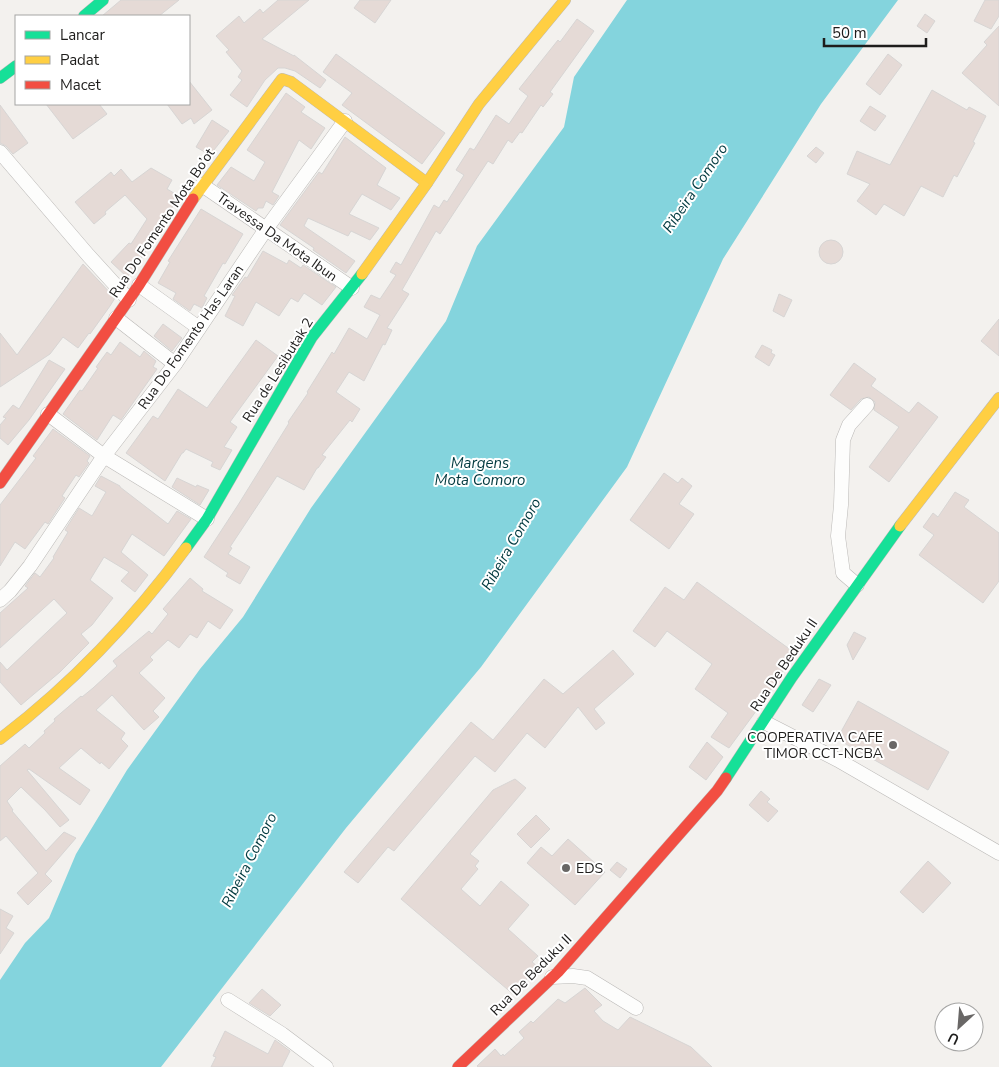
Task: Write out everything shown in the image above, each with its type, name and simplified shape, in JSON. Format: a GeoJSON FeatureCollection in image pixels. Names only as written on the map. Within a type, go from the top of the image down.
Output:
{"type":"FeatureCollection","features":[{"type":"Feature","properties":{"kind":"street"},"geometry":{"type":"LineString","coordinates":[[85,15],[103,0]]}},
{"type":"Feature","properties":{"kind":"street","name":"Rua de Lesibutak 2"},"geometry":{"type":"LineString","coordinates":[[0,739],[69,682],[125,624],[172,567],[207,519],[312,337],[352,288],[427,183],[479,104],[565,0]]}},
{"type":"Feature","properties":{"kind":"street"},"geometry":{"type":"LineString","coordinates":[[0,78],[15,67]]}},
{"type":"Feature","properties":{"kind":"street","name":"Rua Do Fomento Mota Bo’ot"},"geometry":{"type":"LineString","coordinates":[[0,483],[129,300],[202,185],[282,79],[291,82],[427,183]]}},
{"type":"Feature","properties":{"kind":"street","name":"Rua Do Fomento Has Laran"},"geometry":{"type":"LineString","coordinates":[[3,591],[47,542],[104,456],[175,364],[266,229],[345,121]]}},
{"type":"Feature","properties":{"kind":"street"},"geometry":{"type":"LineString","coordinates":[[0,152],[129,300]]}},
{"type":"Feature","properties":{"kind":"street","name":"Travessa Da Mota Ibun"},"geometry":{"type":"LineString","coordinates":[[202,185],[352,288]]}},
{"type":"Feature","properties":{"kind":"street"},"geometry":{"type":"LineString","coordinates":[[139,285],[199,328]]}},
{"type":"Feature","properties":{"kind":"street"},"geometry":{"type":"LineString","coordinates":[[116,318],[175,364]]}},
{"type":"Feature","properties":{"kind":"street","name":"Rua De Beduku II"},"geometry":{"type":"LineString","coordinates":[[458,1067],[552,978],[638,883],[717,791],[792,677],[883,548],[999,398]]}},
{"type":"Feature","properties":{"kind":"street"},"geometry":{"type":"LineString","coordinates":[[857,585],[843,572],[838,536],[843,440],[849,426],[867,404]]}},
{"type":"Feature","properties":{"kind":"street"},"geometry":{"type":"LineString","coordinates":[[48,414],[104,456],[207,519]]}},
{"type":"Feature","properties":{"kind":"street"},"geometry":{"type":"LineString","coordinates":[[764,722],[838,760],[999,853]]}},
{"type":"Feature","properties":{"kind":"street"},"geometry":{"type":"LineString","coordinates":[[552,978],[573,976],[587,978],[636,1008]]}},
{"type":"Feature","properties":{"kind":"street"},"geometry":{"type":"LineString","coordinates":[[228,1000],[282,1034],[326,1067]]}},
{"type":"Feature","properties":{"kind":"water","name":"Margens Mota Comoro"},"geometry":{"type":"Polygon","coordinates":[[[627,0],[898,0],[821,104],[723,259],[627,467],[481,667],[346,828],[161,1067],[0,1067],[0,980],[25,943],[49,918],[76,854],[127,770],[200,669],[243,617],[311,508],[446,321],[477,246],[564,127],[574,77],[627,0]]]}},
{"type":"Feature","properties":{"kind":"building"},"geometry":{"type":"Polygon","coordinates":[[[121,0],[179,0],[160,15],[103,15],[121,0]]]}},
{"type":"Feature","properties":{"kind":"building"},"geometry":{"type":"Polygon","coordinates":[[[278,0],[309,0],[262,39],[294,55],[326,80],[320,88],[295,71],[278,68],[265,80],[247,107],[230,95],[242,80],[238,77],[242,71],[226,52],[229,50],[216,36],[239,16],[244,23],[260,9],[263,13],[278,0]]]}},
{"type":"Feature","properties":{"kind":"building"},"geometry":{"type":"Polygon","coordinates":[[[360,0],[391,0],[375,23],[354,8],[360,0]]]}},
{"type":"Feature","properties":{"kind":"building"},"geometry":{"type":"Polygon","coordinates":[[[985,0],[999,0],[999,16],[991,29],[974,21],[985,0]]]}},
{"type":"Feature","properties":{"kind":"building"},"geometry":{"type":"Polygon","coordinates":[[[925,14],[935,21],[927,33],[917,26],[925,14]]]}},
{"type":"Feature","properties":{"kind":"building"},"geometry":{"type":"Polygon","coordinates":[[[577,19],[594,31],[550,92],[553,94],[543,107],[541,105],[522,133],[520,132],[512,143],[508,140],[493,164],[488,161],[440,234],[436,231],[402,290],[409,294],[387,328],[392,330],[364,381],[349,372],[336,392],[360,409],[352,422],[350,420],[322,455],[326,457],[304,490],[277,476],[230,547],[232,548],[228,554],[250,567],[240,584],[226,576],[228,573],[204,557],[332,352],[334,354],[349,328],[367,339],[380,315],[364,307],[371,295],[380,299],[396,275],[390,272],[396,262],[401,265],[434,205],[439,208],[444,200],[447,202],[464,175],[456,170],[470,148],[474,150],[496,115],[509,124],[528,96],[519,89],[558,40],[560,42],[577,19]]]}},
{"type":"Feature","properties":{"kind":"building"},"geometry":{"type":"Polygon","coordinates":[[[999,26],[999,106],[962,73],[987,45],[984,42],[999,26]]]}},
{"type":"Feature","properties":{"kind":"building"},"geometry":{"type":"Polygon","coordinates":[[[336,54],[445,133],[422,164],[342,105],[352,93],[323,72],[336,54]]]}},
{"type":"Feature","properties":{"kind":"building"},"geometry":{"type":"Polygon","coordinates":[[[888,54],[902,65],[880,95],[866,84],[888,54]]]}},
{"type":"Feature","properties":{"kind":"building"},"geometry":{"type":"Polygon","coordinates":[[[190,82],[212,110],[194,124],[191,118],[182,124],[168,105],[190,105],[190,82]]]}},
{"type":"Feature","properties":{"kind":"building"},"geometry":{"type":"Polygon","coordinates":[[[932,90],[967,110],[969,107],[986,116],[973,142],[975,143],[957,177],[954,175],[943,197],[921,186],[904,216],[884,204],[876,215],[857,201],[870,184],[847,174],[857,151],[890,165],[932,90]]]}},
{"type":"Feature","properties":{"kind":"building"},"geometry":{"type":"Polygon","coordinates":[[[286,93],[305,107],[301,112],[325,128],[311,149],[299,140],[272,192],[279,196],[273,205],[266,201],[263,208],[258,208],[256,211],[217,185],[231,167],[254,181],[265,162],[247,150],[286,93]]]}},
{"type":"Feature","properties":{"kind":"building"},"geometry":{"type":"Polygon","coordinates":[[[0,105],[28,143],[13,154],[6,146],[0,143],[0,105]]]}},
{"type":"Feature","properties":{"kind":"building"},"geometry":{"type":"Polygon","coordinates":[[[47,105],[100,105],[107,114],[73,139],[47,105]]]}},
{"type":"Feature","properties":{"kind":"building"},"geometry":{"type":"Polygon","coordinates":[[[870,106],[886,116],[875,131],[860,121],[870,106]]]}},
{"type":"Feature","properties":{"kind":"building"},"geometry":{"type":"Polygon","coordinates":[[[212,120],[229,131],[210,155],[196,147],[212,120]]]}},
{"type":"Feature","properties":{"kind":"building"},"geometry":{"type":"Polygon","coordinates":[[[345,137],[386,168],[377,185],[400,198],[391,210],[362,194],[349,214],[379,228],[370,240],[351,231],[348,236],[308,218],[304,226],[355,261],[346,273],[280,225],[319,172],[322,174],[345,137]]]}},
{"type":"Feature","properties":{"kind":"building"},"geometry":{"type":"Polygon","coordinates":[[[816,147],[824,153],[816,163],[807,156],[816,147]]]}},
{"type":"Feature","properties":{"kind":"building"},"geometry":{"type":"Polygon","coordinates":[[[151,168],[172,180],[167,189],[179,196],[136,267],[127,277],[111,262],[129,243],[131,244],[147,219],[125,195],[94,224],[75,202],[111,172],[114,176],[121,169],[132,182],[151,168]]]}},
{"type":"Feature","properties":{"kind":"building"},"geometry":{"type":"Polygon","coordinates":[[[201,209],[243,234],[204,296],[207,298],[202,308],[194,304],[190,311],[173,299],[176,293],[158,283],[170,262],[168,261],[201,209]]]}},
{"type":"Feature","properties":{"kind":"building"},"geometry":{"type":"Polygon","coordinates":[[[831,240],[840,243],[843,252],[840,261],[831,264],[822,261],[819,252],[822,243],[831,240]]]}},
{"type":"Feature","properties":{"kind":"building"},"geometry":{"type":"Polygon","coordinates":[[[263,251],[287,264],[289,260],[301,268],[303,265],[336,287],[322,305],[304,293],[298,302],[291,298],[279,316],[256,302],[243,326],[225,316],[235,296],[232,295],[245,277],[247,278],[263,251]]]}},
{"type":"Feature","properties":{"kind":"building"},"geometry":{"type":"Polygon","coordinates":[[[83,264],[115,298],[110,306],[78,348],[63,337],[50,354],[0,387],[0,333],[17,355],[83,264]]]}},
{"type":"Feature","properties":{"kind":"building"},"geometry":{"type":"Polygon","coordinates":[[[779,294],[792,300],[784,317],[773,311],[779,294]]]}},
{"type":"Feature","properties":{"kind":"building"},"geometry":{"type":"Polygon","coordinates":[[[999,319],[999,356],[981,341],[999,319]]]}},
{"type":"Feature","properties":{"kind":"building"},"geometry":{"type":"Polygon","coordinates":[[[163,324],[182,338],[172,351],[154,336],[163,324]]]}},
{"type":"Feature","properties":{"kind":"building"},"geometry":{"type":"Polygon","coordinates":[[[256,340],[278,356],[230,422],[237,427],[224,447],[232,450],[220,470],[211,466],[213,462],[186,449],[165,481],[126,453],[153,416],[158,419],[178,389],[207,408],[256,340]]]}},
{"type":"Feature","properties":{"kind":"building"},"geometry":{"type":"Polygon","coordinates":[[[120,342],[140,357],[144,351],[156,361],[153,367],[157,369],[121,420],[113,415],[97,440],[63,414],[80,390],[82,391],[107,352],[111,355],[120,342]]]}},
{"type":"Feature","properties":{"kind":"building"},"geometry":{"type":"Polygon","coordinates":[[[762,345],[772,350],[771,353],[775,355],[769,366],[755,357],[762,345]]]}},
{"type":"Feature","properties":{"kind":"building"},"geometry":{"type":"Polygon","coordinates":[[[49,360],[65,369],[29,420],[8,445],[0,438],[0,425],[6,418],[3,417],[13,405],[19,409],[49,360]]]}},
{"type":"Feature","properties":{"kind":"building"},"geometry":{"type":"Polygon","coordinates":[[[854,363],[876,379],[871,386],[909,413],[918,402],[938,417],[889,482],[869,467],[899,427],[874,410],[875,402],[869,397],[861,399],[851,410],[830,395],[854,363]]]}},
{"type":"Feature","properties":{"kind":"building"},"geometry":{"type":"Polygon","coordinates":[[[53,429],[90,456],[87,461],[89,463],[79,477],[76,475],[62,496],[65,498],[48,524],[45,522],[25,549],[15,542],[0,566],[0,505],[36,458],[33,456],[53,429]]]}},
{"type":"Feature","properties":{"kind":"building"},"geometry":{"type":"Polygon","coordinates":[[[664,473],[678,483],[682,478],[692,486],[679,504],[694,514],[669,549],[630,520],[664,473]]]}},
{"type":"Feature","properties":{"kind":"building"},"geometry":{"type":"Polygon","coordinates":[[[101,476],[120,486],[168,524],[177,511],[191,519],[164,556],[132,534],[121,552],[148,575],[135,592],[121,581],[129,572],[104,557],[90,580],[113,598],[92,625],[81,634],[89,643],[60,672],[21,705],[0,682],[0,662],[7,670],[67,613],[54,599],[0,648],[0,613],[28,588],[25,586],[35,573],[40,577],[54,558],[68,532],[65,530],[79,508],[92,516],[106,492],[95,486],[101,476]]]}},
{"type":"Feature","properties":{"kind":"building"},"geometry":{"type":"Polygon","coordinates":[[[177,478],[196,487],[197,485],[209,490],[200,505],[172,487],[177,478]]]}},
{"type":"Feature","properties":{"kind":"building"},"geometry":{"type":"Polygon","coordinates":[[[955,492],[969,500],[964,507],[999,533],[999,581],[983,603],[919,555],[934,535],[923,527],[933,513],[938,517],[955,492]]]}},
{"type":"Feature","properties":{"kind":"building"},"geometry":{"type":"Polygon","coordinates":[[[190,578],[203,589],[202,591],[233,610],[220,629],[208,621],[197,638],[190,634],[179,648],[168,640],[150,657],[153,660],[139,673],[165,698],[153,711],[159,717],[144,730],[112,695],[96,710],[125,733],[121,739],[128,746],[109,769],[81,748],[59,768],[90,790],[80,805],[29,769],[27,770],[69,820],[60,827],[21,787],[7,801],[12,811],[46,851],[64,832],[76,838],[45,874],[52,881],[28,905],[17,893],[38,873],[6,836],[0,841],[0,766],[25,744],[29,748],[45,733],[44,731],[55,721],[54,719],[117,666],[113,661],[149,631],[152,634],[168,614],[163,609],[190,578]]]}},
{"type":"Feature","properties":{"kind":"building"},"geometry":{"type":"Polygon","coordinates":[[[697,582],[795,653],[729,748],[711,737],[728,713],[695,689],[712,664],[667,631],[655,647],[633,631],[665,587],[684,600],[697,582]]]}},
{"type":"Feature","properties":{"kind":"building"},"geometry":{"type":"Polygon","coordinates":[[[854,632],[866,638],[853,660],[847,645],[854,632]]]}},
{"type":"Feature","properties":{"kind":"building"},"geometry":{"type":"Polygon","coordinates":[[[613,650],[634,674],[594,709],[605,723],[596,730],[578,707],[545,748],[527,733],[495,772],[475,756],[394,851],[388,847],[358,883],[344,872],[471,722],[493,740],[544,679],[563,694],[613,650]]]}},
{"type":"Feature","properties":{"kind":"building"},"geometry":{"type":"Polygon","coordinates":[[[819,679],[831,685],[813,712],[802,705],[819,679]]]}},
{"type":"Feature","properties":{"kind":"building","name":"COOPERATIVA CAFE TIMOR CCT-NCBA"},"geometry":{"type":"Polygon","coordinates":[[[858,701],[949,752],[928,790],[837,739],[858,701]]]}},
{"type":"Feature","properties":{"kind":"building"},"geometry":{"type":"Polygon","coordinates":[[[707,742],[723,757],[706,780],[689,767],[707,742]]]}},
{"type":"Feature","properties":{"kind":"building"},"geometry":{"type":"Polygon","coordinates":[[[515,779],[526,788],[470,854],[479,861],[475,866],[478,869],[461,889],[480,906],[501,881],[529,905],[508,929],[538,956],[532,962],[537,966],[514,995],[401,899],[493,790],[515,779]]]}},
{"type":"Feature","properties":{"kind":"building"},"geometry":{"type":"Polygon","coordinates":[[[761,791],[770,799],[767,802],[778,811],[768,822],[749,805],[761,791]]]}},
{"type":"Feature","properties":{"kind":"building"},"geometry":{"type":"Polygon","coordinates":[[[536,815],[550,829],[531,848],[517,834],[536,815]]]}},
{"type":"Feature","properties":{"kind":"building","name":"EDS"},"geometry":{"type":"Polygon","coordinates":[[[568,839],[605,872],[575,905],[527,863],[541,847],[552,856],[568,839]]]}},
{"type":"Feature","properties":{"kind":"building"},"geometry":{"type":"Polygon","coordinates":[[[928,861],[951,883],[923,913],[900,892],[928,861]]]}},
{"type":"Feature","properties":{"kind":"building"},"geometry":{"type":"Polygon","coordinates":[[[617,862],[627,869],[620,878],[610,870],[617,862]]]}},
{"type":"Feature","properties":{"kind":"building"},"geometry":{"type":"Polygon","coordinates":[[[0,909],[13,916],[6,928],[14,933],[0,954],[0,909]]]}},
{"type":"Feature","properties":{"kind":"building"},"geometry":{"type":"Polygon","coordinates":[[[585,988],[602,1005],[594,1011],[603,1021],[618,1030],[630,1017],[691,1047],[712,1067],[477,1066],[495,1049],[501,1056],[503,1054],[504,1056],[524,1038],[519,1032],[531,1021],[533,1023],[558,999],[565,1003],[585,988]]]}},
{"type":"Feature","properties":{"kind":"building"},"geometry":{"type":"Polygon","coordinates":[[[262,989],[281,1005],[270,1016],[249,1003],[262,989]]]}},
{"type":"Feature","properties":{"kind":"building"},"geometry":{"type":"Polygon","coordinates":[[[225,1031],[268,1054],[275,1040],[290,1051],[282,1067],[211,1067],[216,1057],[213,1056],[225,1031]]]}},
{"type":"Feature","properties":{"kind":"traffic: fast"},"geometry":{"type":"LineString","coordinates":[[85,15],[103,0]]}},
{"type":"Feature","properties":{"kind":"traffic: fast"},"geometry":{"type":"LineString","coordinates":[[0,78],[15,67]]}},
{"type":"Feature","properties":{"kind":"traffic: fast"},"geometry":{"type":"LineString","coordinates":[[186,548],[207,519],[312,337],[362,274]]}},
{"type":"Feature","properties":{"kind":"traffic: fast"},"geometry":{"type":"LineString","coordinates":[[726,778],[792,677],[900,526]]}},
{"type":"Feature","properties":{"kind":"traffic: slow"},"geometry":{"type":"LineString","coordinates":[[362,274],[427,183],[479,104],[565,0]]}},
{"type":"Feature","properties":{"kind":"traffic: slow"},"geometry":{"type":"LineString","coordinates":[[193,199],[282,79],[291,82],[427,183]]}},
{"type":"Feature","properties":{"kind":"traffic: slow"},"geometry":{"type":"LineString","coordinates":[[900,526],[999,398]]}},
{"type":"Feature","properties":{"kind":"traffic: slow"},"geometry":{"type":"LineString","coordinates":[[0,739],[52,696],[100,650],[145,601],[186,548]]}},
{"type":"Feature","properties":{"kind":"traffic: jam"},"geometry":{"type":"LineString","coordinates":[[0,483],[139,285],[193,199]]}},
{"type":"Feature","properties":{"kind":"traffic: jam"},"geometry":{"type":"LineString","coordinates":[[458,1067],[558,972],[717,791],[726,778]]}},
{"type":"Feature","properties":{"kind":"place","name":"COOPERATIVA CAFE TIMOR CCT-NCBA"},"geometry":{"type":"Point","coordinates":[893,745]}},
{"type":"Feature","properties":{"kind":"place","name":"EDS"},"geometry":{"type":"Point","coordinates":[566,868]}},
{"type":"Feature","properties":{"kind":"water label","name":"Ribeira Comoro"},"geometry":{"type":"Point","coordinates":[695,188]}},
{"type":"Feature","properties":{"kind":"water label","name":"Ribeira Comoro"},"geometry":{"type":"Point","coordinates":[511,544]}},
{"type":"Feature","properties":{"kind":"water label","name":"Ribeira Comoro"},"geometry":{"type":"Point","coordinates":[249,860]}}]}
